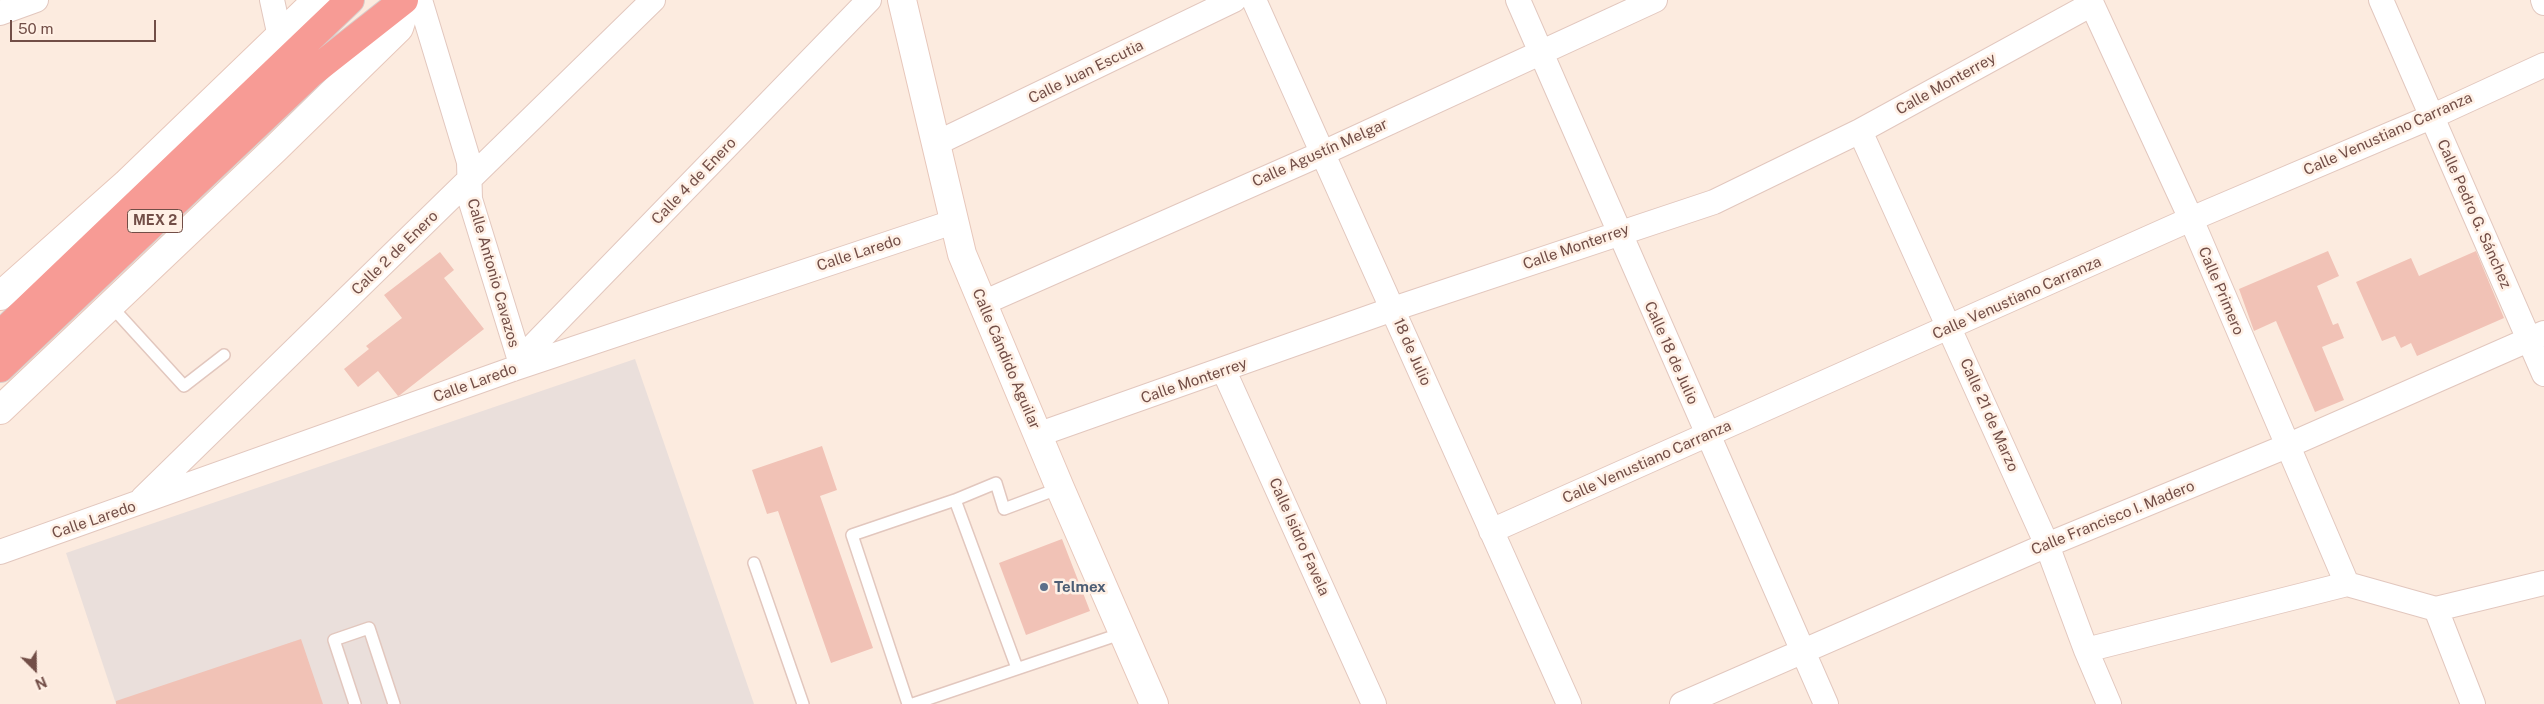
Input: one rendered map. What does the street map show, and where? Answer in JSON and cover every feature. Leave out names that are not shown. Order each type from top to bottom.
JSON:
[{"type":"highway","name":"MEX 2","points":[[0,335],[350,0]]},
{"type":"highway","name":"MEX 2","points":[[0,368],[310,74],[406,0]]},
{"type":"street","points":[[0,13],[36,0]]},
{"type":"street","points":[[272,0],[280,37]]},
{"type":"street","points":[[0,296],[126,184],[317,0]]},
{"type":"street","points":[[0,410],[111,306],[399,28],[406,0]]},
{"type":"street","name":"Calle Antonio Cavazos","points":[[420,0],[469,162],[470,199],[517,366]]},
{"type":"street","name":"Calle 2 de Enero","points":[[137,505],[653,0]]},
{"type":"street","name":"Calle 4 de Enero","points":[[517,366],[534,345],[869,0]]},
{"type":"street","name":"Calle Cándido Aguilar","points":[[902,0],[962,254],[1060,488],[1154,704]]},
{"type":"street","name":"Calle Juan Escutia","points":[[937,143],[1234,0]]},
{"type":"street","name":"18 de Julio","points":[[1254,0],[1570,704]]},
{"type":"street","name":"Calle 18 de Julio","points":[[1518,0],[1707,436],[1826,704]]},
{"type":"street","name":"Calle Agustín Melgar","points":[[983,303],[1323,153],[1655,0]]},
{"type":"street","name":"Calle Pedro G. Sánchez","points":[[2381,0],[2432,117],[2537,336],[2544,374]]},
{"type":"street","name":"Calle Monterrey","points":[[1038,435],[1393,309],[1618,232],[1714,202],[1860,131],[2091,2]]},
{"type":"street","name":"Calle Primero","points":[[2091,2],[2191,219],[2287,446],[2348,584]]},
{"type":"street","name":"Calle Venustiano Carranza","points":[[1491,530],[1951,328],[2191,219],[2432,117],[2544,65]]},
{"type":"street","name":"Calle 21 de Marzo","points":[[1860,131],[1951,328],[2047,545],[2086,650],[2109,704]]},
{"type":"street","name":"Calle Laredo","points":[[0,552],[137,505],[517,366],[953,222]]},
{"type":"street","name":"Calle Francisco I. Madero","points":[[1682,704],[2047,545],[2287,446],[2537,336]]},
{"type":"street","name":"Calle Isidro Favela","points":[[1224,370],[1374,704]]},
{"type":"street","points":[[2086,650],[2348,584],[2436,609],[2544,583]]},
{"type":"street","points":[[2436,609],[2473,704]]},
{"type":"lane","points":[[111,306],[184,386],[224,355]]},
{"type":"lane","points":[[908,704],[852,535],[955,500],[996,483],[1004,509],[1060,488]]},
{"type":"lane","points":[[955,500],[1017,668]]},
{"type":"lane","points":[[754,563],[803,704]]},
{"type":"lane","points":[[355,704],[334,640],[368,628],[394,704]]},
{"type":"lane","points":[[912,704],[1123,633]]},
{"type":"shaded area","points":[[635,359],[754,704],[116,704],[66,553]]},
{"type":"building","points":[[2328,251],[2339,276],[2317,286],[2333,325],[2338,323],[2344,338],[2322,347],[2344,400],[2315,412],[2276,321],[2254,331],[2239,289]]},
{"type":"building","points":[[2476,251],[2504,318],[2417,356],[2411,343],[2401,348],[2395,336],[2382,341],[2356,282],[2411,258],[2419,276]]},
{"type":"building","points":[[440,252],[454,270],[444,278],[484,329],[398,396],[378,371],[358,387],[344,369],[369,349],[366,346],[402,318],[384,295]]},
{"type":"building","points":[[822,446],[837,490],[820,496],[873,648],[831,663],[778,511],[767,514],[752,470]]},
{"type":"building","name":"Telmex","points":[[1062,539],[1090,611],[1026,635],[999,563]]},
{"type":"building","points":[[301,639],[323,704],[116,704],[116,701]]},
{"type":"place","name":"Telmex","points":[[1044,587]]}]
